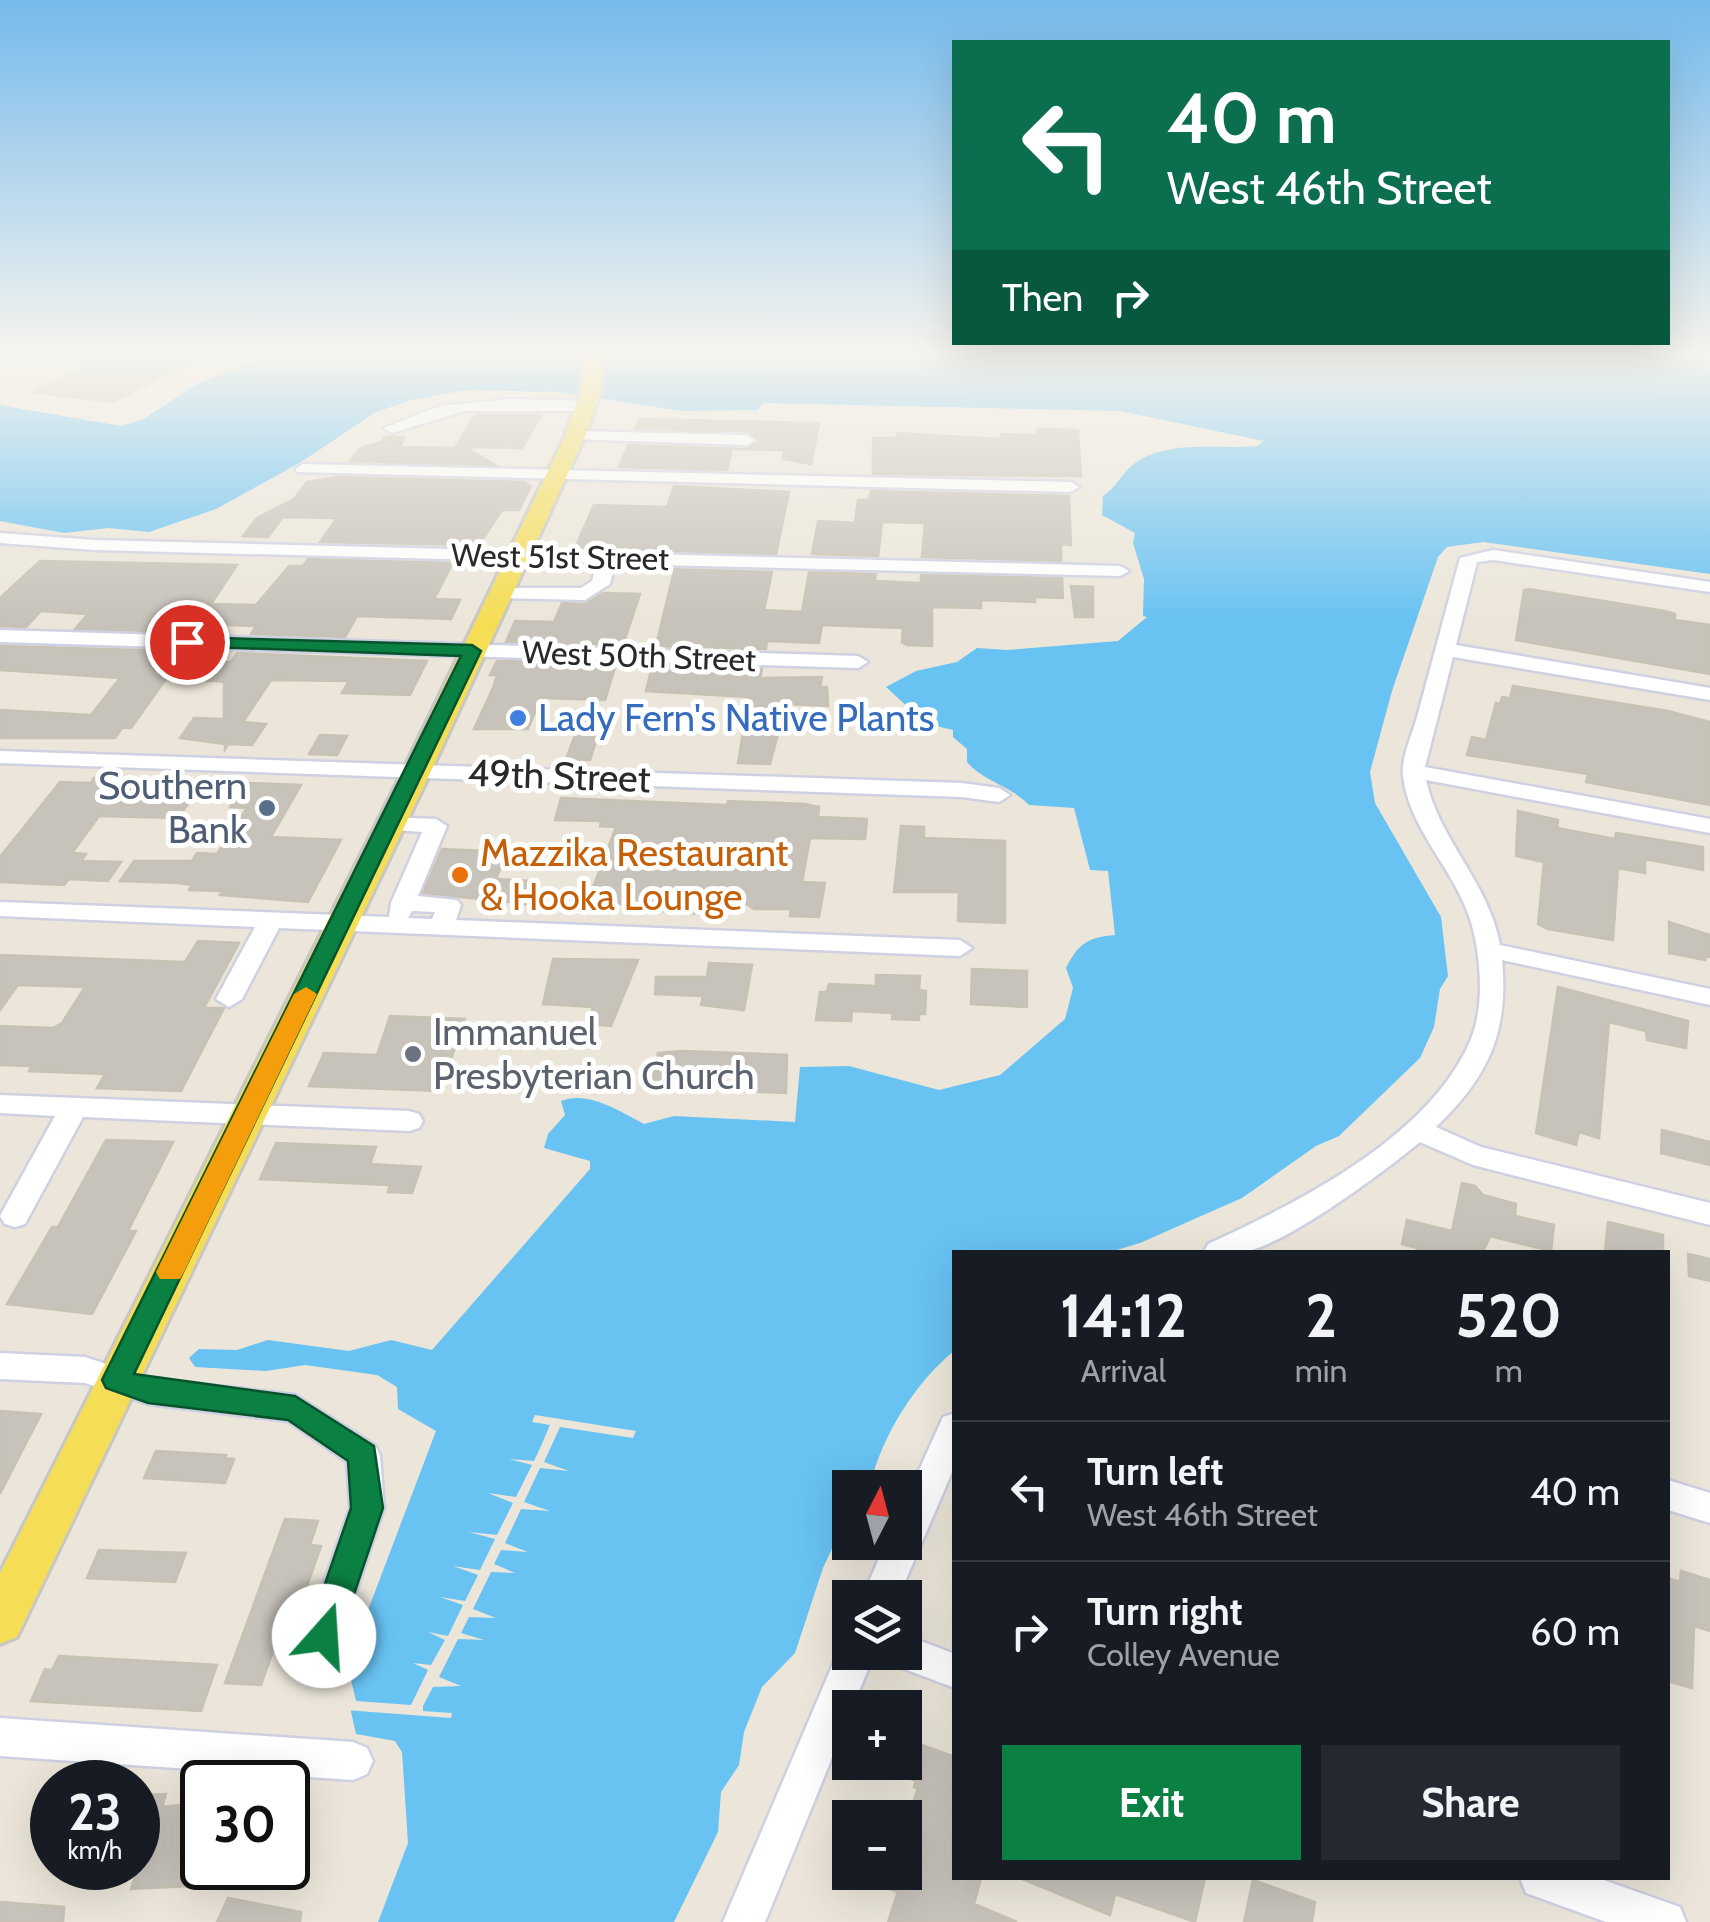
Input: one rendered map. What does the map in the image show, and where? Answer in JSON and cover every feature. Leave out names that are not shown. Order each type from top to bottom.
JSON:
[{"type":"main road","points":[[0,1622],[417,771],[572,442]]},
{"type":"street","points":[[303,470],[1072,487]]},
{"type":"street","name":"West 51st Street","points":[[0,538],[114,545],[1120,572]]},
{"type":"street","points":[[1223,1250],[1322,1201],[1416,1129],[1449,1093],[1487,1034],[1489,950],[1482,919],[1422,804],[1413,771],[1456,594],[1469,558],[1474,555],[1710,587]]},
{"type":"street","points":[[495,601],[585,594],[601,584],[607,558]]},
{"type":"street","points":[[495,601],[549,610]]},
{"type":"street","name":"West 50th Street","points":[[0,636],[858,662]]},
{"type":"street","points":[[1443,649],[1710,694]]},
{"type":"street","name":"49th Street","points":[[0,757],[962,790],[998,795]]},
{"type":"street","points":[[1413,771],[1710,826]]},
{"type":"street","points":[[390,824],[436,826],[398,914]]},
{"type":"street","points":[[0,909],[340,922],[398,914],[442,927],[960,948]]},
{"type":"street","points":[[229,999],[270,920]]},
{"type":"street","points":[[1489,950],[1710,997]]},
{"type":"street","points":[[0,1104],[410,1122]]},
{"type":"street","points":[[14,1216],[74,1107]]},
{"type":"street","points":[[1416,1129],[1473,1155],[1710,1214]]},
{"type":"street","points":[[0,1366],[85,1370],[148,1391],[295,1408],[363,1455],[367,1508],[313,1668]]},
{"type":"street","points":[[922,1501],[952,1434]]},
{"type":"street","points":[[1670,1496],[1710,1508]]},
{"type":"street","points":[[922,1659],[952,1670]]},
{"type":"street","points":[[744,1922],[849,1670]]},
{"type":"street","points":[[0,1738],[352,1761]]},
{"type":"street","points":[[1547,1880],[1665,1922]]},
{"type":"water","points":[[0,442],[331,442],[216,509],[149,532],[108,528],[64,533],[0,521]]},
{"type":"water","points":[[1263,442],[1710,442],[1710,574],[1483,542],[1447,547],[1438,557],[1392,691],[1370,772],[1375,803],[1441,917],[1448,976],[1440,989],[1434,1027],[1420,1058],[1339,1136],[1316,1146],[1242,1198],[1140,1243],[1117,1250],[952,1250],[952,1353],[926,1378],[902,1411],[875,1470],[832,1470],[832,1549],[795,1653],[762,1687],[744,1732],[739,1765],[721,1792],[718,1832],[674,1922],[378,1922],[408,1843],[402,1752],[395,1741],[356,1734],[343,1676],[436,1431],[398,1409],[397,1387],[377,1375],[305,1365],[266,1371],[195,1367],[189,1358],[199,1349],[237,1350],[268,1340],[349,1351],[391,1340],[432,1350],[590,1169],[590,1161],[544,1148],[548,1134],[565,1115],[561,1101],[593,1100],[644,1124],[674,1116],[795,1122],[800,1067],[849,1066],[939,1090],[1000,1075],[1065,1019],[1073,988],[1066,968],[1085,943],[1115,935],[1108,871],[1090,870],[1074,808],[1029,805],[967,762],[967,749],[953,737],[953,730],[915,721],[911,710],[886,687],[916,671],[957,662],[977,648],[1008,650],[1118,641],[1147,617],[1143,616],[1144,579],[1133,543],[1135,533],[1102,515],[1103,496],[1135,463],[1178,448],[1257,446]]},
{"type":"pier","points":[[535,1415],[636,1431],[633,1438],[560,1427],[544,1462],[569,1471],[540,1468],[524,1502],[550,1511],[521,1509],[505,1543],[528,1552],[501,1550],[494,1564],[515,1573],[491,1572],[473,1609],[496,1618],[469,1617],[461,1633],[484,1640],[458,1639],[439,1677],[461,1686],[433,1687],[423,1706],[423,1711],[452,1713],[451,1718],[345,1710],[340,1686],[348,1667],[356,1701],[411,1705],[428,1670],[413,1663],[431,1665],[445,1640],[428,1632],[448,1636],[463,1605],[440,1597],[465,1601],[478,1575],[453,1566],[480,1570],[495,1539],[469,1532],[497,1535],[513,1503],[488,1493],[516,1497],[532,1465],[509,1459],[534,1461],[550,1425],[532,1422]]},
{"type":"building","points":[[381,442],[402,442],[400,447],[455,448],[459,442],[526,442],[522,448],[465,447],[495,465],[350,461],[360,448]]},
{"type":"building","points":[[758,442],[816,442],[811,464],[783,459],[784,450],[732,449],[727,470],[619,467],[628,445],[747,449]]},
{"type":"building","points":[[873,442],[1079,442],[1081,476],[873,474]]},
{"type":"building","points":[[338,477],[524,482],[531,486],[519,510],[502,510],[479,545],[320,542],[337,518],[283,517],[268,537],[243,536],[257,518],[294,499],[307,482]]},
{"type":"building","points":[[674,486],[789,492],[776,554],[575,548],[594,505],[667,507]]},
{"type":"building","points":[[871,491],[1069,496],[1071,545],[1061,544],[1061,561],[922,557],[925,523],[882,522],[878,556],[812,554],[818,521],[855,523],[858,500],[869,500]]},
{"type":"building","points":[[308,559],[453,563],[434,599],[460,600],[451,619],[357,616],[345,637],[251,634],[256,626],[200,624],[193,632],[75,629],[88,614],[41,611],[26,627],[0,626],[0,598],[40,561],[237,565],[211,604],[256,605],[289,566],[303,566]]},
{"type":"building","points":[[667,569],[772,572],[764,610],[802,612],[809,572],[876,574],[875,581],[921,583],[921,575],[1062,578],[1063,598],[1035,597],[1035,602],[981,600],[981,608],[932,607],[932,646],[902,642],[903,628],[822,625],[819,643],[767,641],[766,649],[656,646],[674,571]]},
{"type":"building","points":[[1071,586],[1093,587],[1093,617],[1075,617]]},
{"type":"building","points":[[1524,590],[1665,611],[1675,614],[1675,620],[1710,625],[1710,674],[1516,640]]},
{"type":"building","points":[[603,593],[640,594],[623,645],[506,642],[515,621],[554,622],[562,603],[585,604]]},
{"type":"building","points":[[0,646],[179,651],[173,660],[231,662],[237,653],[427,661],[410,695],[342,693],[349,681],[271,680],[243,722],[266,724],[252,745],[228,744],[225,749],[225,744],[180,738],[194,718],[224,719],[224,682],[216,681],[166,679],[131,728],[122,728],[115,738],[0,738],[0,710],[91,715],[120,678],[0,670]]},
{"type":"building","points":[[497,661],[616,664],[605,700],[541,698],[528,729],[474,729],[493,688],[497,675],[490,675]]},
{"type":"building","points":[[652,666],[762,669],[760,678],[822,677],[820,687],[827,687],[828,706],[786,704],[770,764],[738,763],[749,697],[646,691]]},
{"type":"building","points":[[1513,686],[1668,711],[1710,722],[1710,805],[1586,782],[1588,774],[1467,755],[1472,737],[1486,740],[1496,703],[1500,704],[1502,697],[1510,698]]},
{"type":"building","points":[[583,714],[605,714],[590,760],[566,759]]},
{"type":"building","points":[[320,735],[347,736],[337,755],[309,754]]},
{"type":"building","points":[[94,778],[150,780],[144,789],[185,790],[180,797],[192,798],[178,818],[99,816],[72,853],[86,854],[81,861],[121,862],[108,881],[69,879],[64,885],[0,882],[0,857],[60,782],[91,783]]},
{"type":"building","points":[[244,783],[301,785],[271,837],[341,840],[308,902],[220,895],[222,891],[189,890],[192,885],[178,883],[120,881],[134,861],[192,861],[197,853],[217,854],[247,808],[230,807]]},
{"type":"building","points":[[561,798],[805,804],[819,807],[818,817],[867,819],[865,839],[810,838],[802,882],[825,883],[819,917],[790,916],[791,909],[754,909],[745,903],[704,901],[699,914],[649,910],[650,905],[587,903],[616,827],[600,826],[601,821],[555,820]]},
{"type":"building","points":[[1518,811],[1558,820],[1557,828],[1615,839],[1616,833],[1703,847],[1703,870],[1645,859],[1645,873],[1618,868],[1613,940],[1548,929],[1538,924],[1544,862],[1516,856]]},
{"type":"building","points":[[901,826],[924,827],[924,838],[1005,841],[1005,923],[958,921],[959,892],[894,892]]},
{"type":"building","name":"Mazzika Restaurant & Hooka Lounge","points":[[442,849],[507,852],[496,879],[530,881],[528,885],[534,885],[526,904],[423,893]]},
{"type":"building","points":[[1669,922],[1710,935],[1710,957],[1705,956],[1705,960],[1669,953]]},
{"type":"building","points":[[198,941],[239,943],[204,1008],[224,1008],[181,1091],[97,1088],[105,1074],[29,1071],[32,1066],[0,1065],[0,1026],[53,1028],[62,1023],[85,987],[18,985],[0,1010],[0,955],[185,962]]},
{"type":"building","points":[[553,959],[638,960],[611,1026],[588,1024],[593,1007],[543,1004]]},
{"type":"building","points":[[709,963],[752,965],[744,1010],[701,1005],[703,996],[655,994],[656,977],[707,977]]},
{"type":"building","points":[[972,969],[1027,971],[1027,1007],[971,1004]]},
{"type":"building","points":[[876,975],[920,976],[919,990],[926,991],[925,1014],[919,1014],[919,1020],[892,1019],[893,1013],[852,1011],[851,1021],[816,1020],[820,992],[827,992],[829,984],[876,986]]},
{"type":"building","points":[[1558,987],[1688,1021],[1686,1048],[1647,1040],[1646,1031],[1609,1022],[1599,1138],[1579,1132],[1576,1145],[1536,1133]]},
{"type":"building","name":"Immanuel Presbyterian Church","points":[[390,1016],[465,1019],[440,1091],[309,1086],[324,1053],[377,1055]]},
{"type":"building","points":[[658,1053],[787,1055],[786,1093],[741,1091],[746,1064],[704,1090],[651,1088]]},
{"type":"building","points":[[1662,1130],[1710,1142],[1710,1165],[1661,1153]]},
{"type":"building","points":[[106,1140],[173,1142],[128,1231],[136,1231],[92,1314],[7,1304],[52,1227],[58,1227]]},
{"type":"building","points":[[276,1143],[376,1147],[370,1164],[421,1167],[412,1193],[388,1192],[390,1185],[260,1179]]},
{"type":"building","points":[[1462,1183],[1475,1186],[1483,1195],[1516,1204],[1515,1216],[1554,1225],[1551,1250],[1490,1236],[1484,1250],[1417,1250],[1402,1244],[1407,1220],[1452,1231]]},
{"type":"building","points":[[1608,1222],[1663,1235],[1663,1250],[1605,1250]]},
{"type":"building","points":[[1688,1254],[1710,1259],[1710,1281],[1689,1276]]},
{"type":"building","points":[[0,1411],[41,1414],[0,1494]]},
{"type":"building","points":[[156,1451],[226,1455],[224,1458],[234,1459],[225,1483],[144,1478]]},
{"type":"building","points":[[285,1519],[318,1521],[310,1545],[321,1546],[295,1620],[284,1620],[261,1685],[225,1683]]},
{"type":"building","points":[[99,1550],[186,1553],[175,1582],[87,1578]]},
{"type":"building","points":[[1681,1571],[1710,1580],[1710,1631],[1694,1626],[1692,1688],[1670,1682],[1670,1579],[1680,1582]]},
{"type":"building","points":[[59,1656],[217,1665],[201,1711],[31,1701],[45,1669],[52,1670]]},
{"type":"building","points":[[922,1745],[952,1756],[952,1880],[980,1880],[974,1904],[1017,1922],[888,1922],[898,1892],[893,1890],[922,1890],[922,1800],[914,1800],[916,1781],[922,1780]]},
{"type":"building","points":[[160,1794],[166,1794],[162,1807],[180,1805],[180,1887],[160,1888]]},
{"type":"building","points":[[1025,1880],[1205,1880],[1195,1922],[1115,1894],[1110,1915]]},
{"type":"building","points":[[1253,1880],[1315,1902],[1312,1922],[1244,1922]]},
{"type":"building","points":[[228,1898],[301,1912],[300,1922],[217,1922]]},
{"type":"building","points":[[0,1902],[64,1907],[63,1922],[0,1922]]},
{"type":"slow traffic","points":[[170,1272],[306,994]]},
{"type":"place","name":"Lady Fern's Native Plants","points":[[518,718]]},
{"type":"place","name":"Southern Bank","points":[[267,808]]},
{"type":"place","name":"Mazzika Restaurant & Hooka Lounge","points":[[460,875]]},
{"type":"place","name":"Immanuel Presbyterian Church","points":[[413,1054]]},
{"type":"route","points":[[187,642],[472,651],[417,771],[117,1380],[148,1391],[295,1408],[363,1455],[367,1508],[324,1636]]}]
